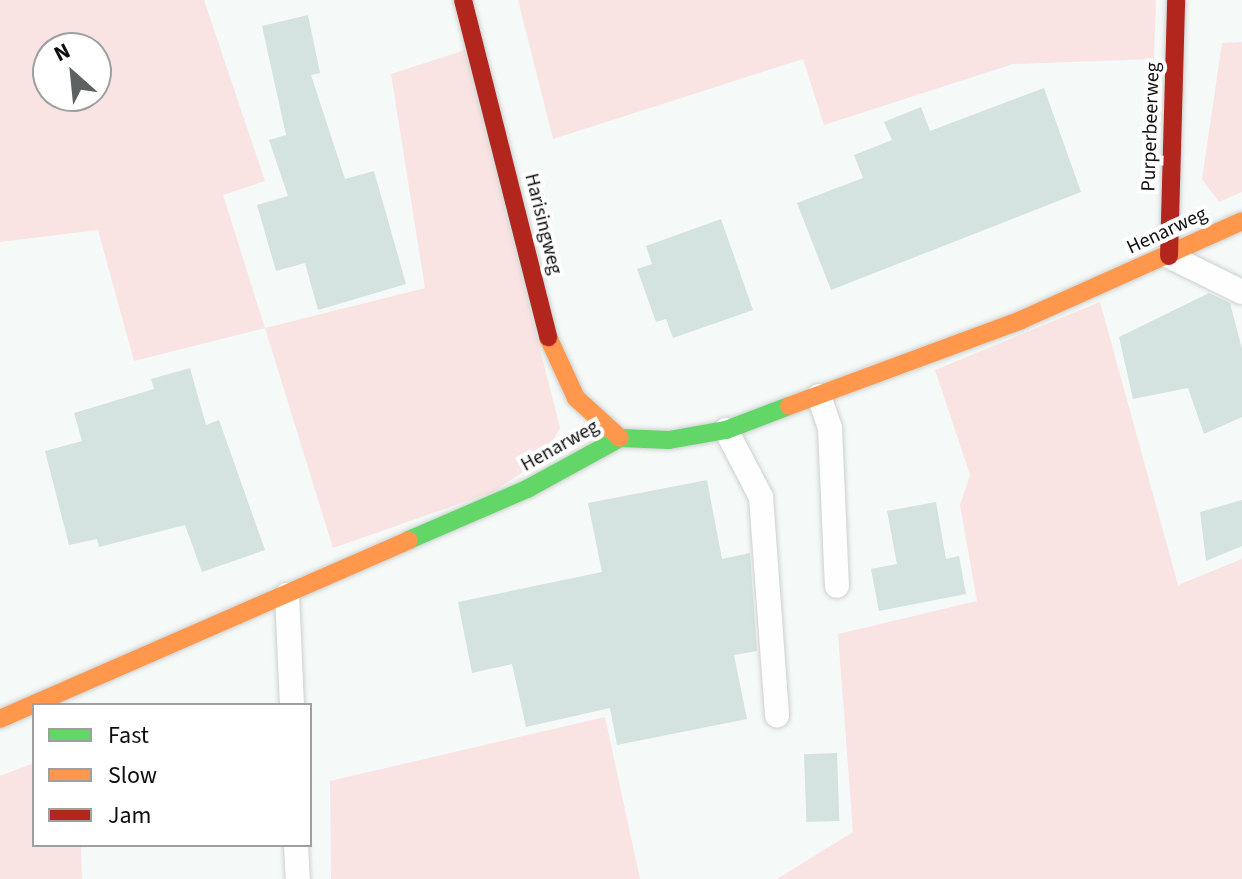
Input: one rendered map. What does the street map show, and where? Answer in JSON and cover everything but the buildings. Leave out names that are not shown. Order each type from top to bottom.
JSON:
[{"type":"street","name":"Harisingweg","points":[[463,0],[554,359],[576,398],[620,438]]},
{"type":"street","name":"Purperbeerweg","points":[[1169,256],[1176,0]]},
{"type":"street","name":"Henarweg","points":[[37,703],[527,489],[620,438],[669,440],[726,430],[1021,320],[1242,221]]},
{"type":"street","name":"Henarweg","points":[[0,719],[32,705]]},
{"type":"lane","points":[[1169,256],[1242,292]]},
{"type":"lane","points":[[819,396],[830,428],[837,586]]},
{"type":"lane","points":[[726,430],[761,497],[777,715]]},
{"type":"lane","points":[[287,595],[292,703]]},
{"type":"lane","points":[[296,847],[298,879]]},
{"type":"shaded area","points":[[0,0],[204,0],[265,181],[223,195],[265,328],[134,361],[98,230],[0,242]]},
{"type":"shaded area","points":[[518,0],[1156,0],[1154,59],[1013,64],[824,125],[803,59],[553,139]]},
{"type":"shaded area","points":[[1242,42],[1242,192],[1219,202],[1202,179],[1222,43]]},
{"type":"shaded area","points":[[465,50],[560,428],[541,460],[493,492],[333,548],[265,328],[425,288],[391,74]]},
{"type":"shaded area","points":[[1100,302],[1178,585],[1242,559],[1242,879],[777,879],[853,832],[838,634],[977,601],[960,505],[970,475],[935,370]]},
{"type":"shaded area","points":[[605,717],[640,879],[331,879],[330,781]]},
{"type":"shaded area","points":[[32,764],[32,847],[81,847],[82,879],[0,879],[0,776]]},
{"type":"traffic: fast","points":[[409,540],[527,489],[620,438],[669,440],[726,430],[789,406]]},
{"type":"traffic: slow","points":[[789,406],[1021,320],[1242,221]]},
{"type":"traffic: slow","points":[[548,337],[576,398],[620,438]]},
{"type":"traffic: slow","points":[[37,703],[409,540]]},
{"type":"traffic: slow","points":[[0,719],[32,705]]},
{"type":"traffic: jam","points":[[463,0],[548,337]]},
{"type":"traffic: jam","points":[[1169,256],[1176,0]]}]
